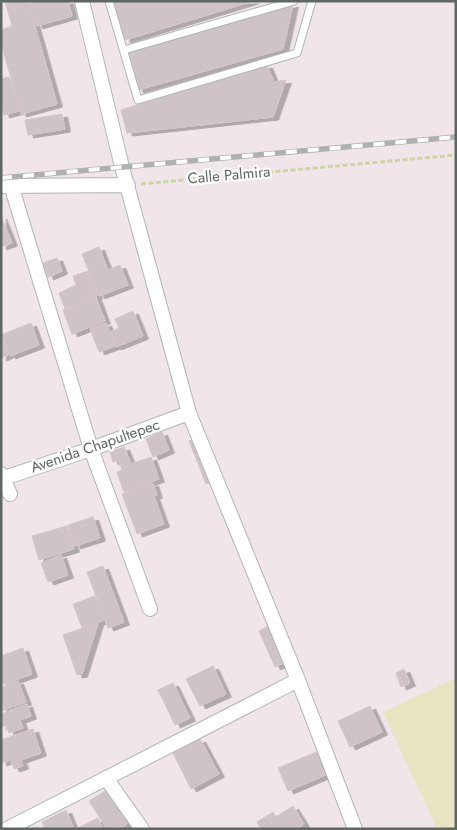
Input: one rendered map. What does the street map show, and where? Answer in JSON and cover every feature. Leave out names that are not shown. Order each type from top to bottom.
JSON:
[{"type":"street","points":[[82,1],[128,185],[189,413],[298,680],[355,829]]},
{"type":"street","points":[[128,185],[6,186],[91,449],[150,610]]},
{"type":"street","name":"Avenida Chapultepec","points":[[2,477],[91,449],[189,413]]},
{"type":"street","points":[[2,477],[10,494]]},
{"type":"street","points":[[7,829],[298,680]]},
{"type":"street","points":[[106,778],[142,829]]},
{"type":"lane","points":[[109,1],[138,100],[297,53],[312,1]]},
{"type":"lane","points":[[124,50],[294,1]]},
{"type":"path","name":"Calle Palmira","points":[[128,185],[456,155]]},
{"type":"shaded area","points":[[456,678],[456,829],[437,829],[383,712]]},
{"type":"building","points":[[5,1],[28,1],[57,104],[21,114],[1,43],[1,30],[12,26]]},
{"type":"building","points":[[30,1],[68,1],[72,16],[37,26]]},
{"type":"building","points":[[114,1],[253,1],[125,40]]},
{"type":"building","points":[[293,4],[283,49],[138,90],[128,53]]},
{"type":"building","points":[[267,65],[274,82],[286,80],[273,117],[127,133],[121,110]]},
{"type":"building","points":[[9,77],[19,111],[4,115],[1,104],[1,79]]},
{"type":"building","points":[[62,114],[65,129],[28,135],[25,120]]},
{"type":"building","points":[[1,216],[12,243],[1,247]]},
{"type":"building","points":[[99,247],[108,270],[120,265],[128,285],[99,296],[82,254]]},
{"type":"building","points":[[57,258],[62,271],[48,277],[43,263]]},
{"type":"building","points":[[88,271],[97,296],[65,309],[59,293],[76,285],[73,276]]},
{"type":"building","points":[[96,297],[105,321],[72,334],[63,310]]},
{"type":"building","points":[[133,311],[143,336],[116,347],[110,332],[119,328],[115,319]]},
{"type":"building","points":[[31,323],[39,345],[10,356],[1,335]]},
{"type":"building","points":[[106,323],[115,346],[99,352],[90,329]]},
{"type":"building","points":[[1,337],[8,355],[1,358]]},
{"type":"building","points":[[162,432],[169,450],[153,457],[146,439]]},
{"type":"building","points":[[198,438],[215,481],[206,484],[189,441]]},
{"type":"building","points":[[124,447],[131,464],[151,457],[159,479],[124,492],[117,472],[122,470],[119,460],[113,462],[110,452]]},
{"type":"building","points":[[153,483],[157,495],[154,496],[164,524],[137,534],[122,494]]},
{"type":"building","points":[[93,517],[100,538],[75,546],[68,525]]},
{"type":"building","points":[[67,526],[74,549],[39,560],[32,536]]},
{"type":"building","points":[[61,555],[68,575],[48,582],[41,563]]},
{"type":"building","points":[[103,566],[124,622],[108,628],[87,572]]},
{"type":"building","points":[[95,596],[104,620],[82,628],[73,604]]},
{"type":"building","points":[[98,623],[82,674],[77,675],[63,635]]},
{"type":"building","points":[[272,624],[288,661],[275,667],[259,631]]},
{"type":"building","points":[[23,648],[32,674],[1,685],[1,656]]},
{"type":"building","points":[[213,666],[226,694],[200,706],[186,679]]},
{"type":"building","points":[[404,669],[410,683],[401,687],[396,673]]},
{"type":"building","points":[[18,681],[26,702],[1,711],[1,687]]},
{"type":"building","points":[[173,683],[190,718],[175,725],[158,690]]},
{"type":"building","points":[[27,704],[31,716],[20,720],[23,728],[9,733],[6,725],[1,727],[1,714]]},
{"type":"building","points":[[370,706],[382,732],[350,747],[338,721]]},
{"type":"building","points":[[33,729],[41,753],[21,760],[23,766],[14,769],[10,760],[1,763],[1,740]]},
{"type":"building","points":[[200,739],[219,774],[191,789],[173,753]]},
{"type":"building","points":[[319,751],[328,774],[288,791],[278,768]]},
{"type":"building","points":[[107,790],[127,824],[119,829],[107,829],[89,801]]},
{"type":"building","points":[[293,806],[304,824],[296,829],[261,829],[257,822],[273,812],[276,817]]},
{"type":"building","points":[[66,810],[74,829],[45,829],[42,822]]},
{"type":"building","points":[[98,818],[103,829],[76,829]]},
{"type":"railway","points":[[1,178],[456,137]]}]
